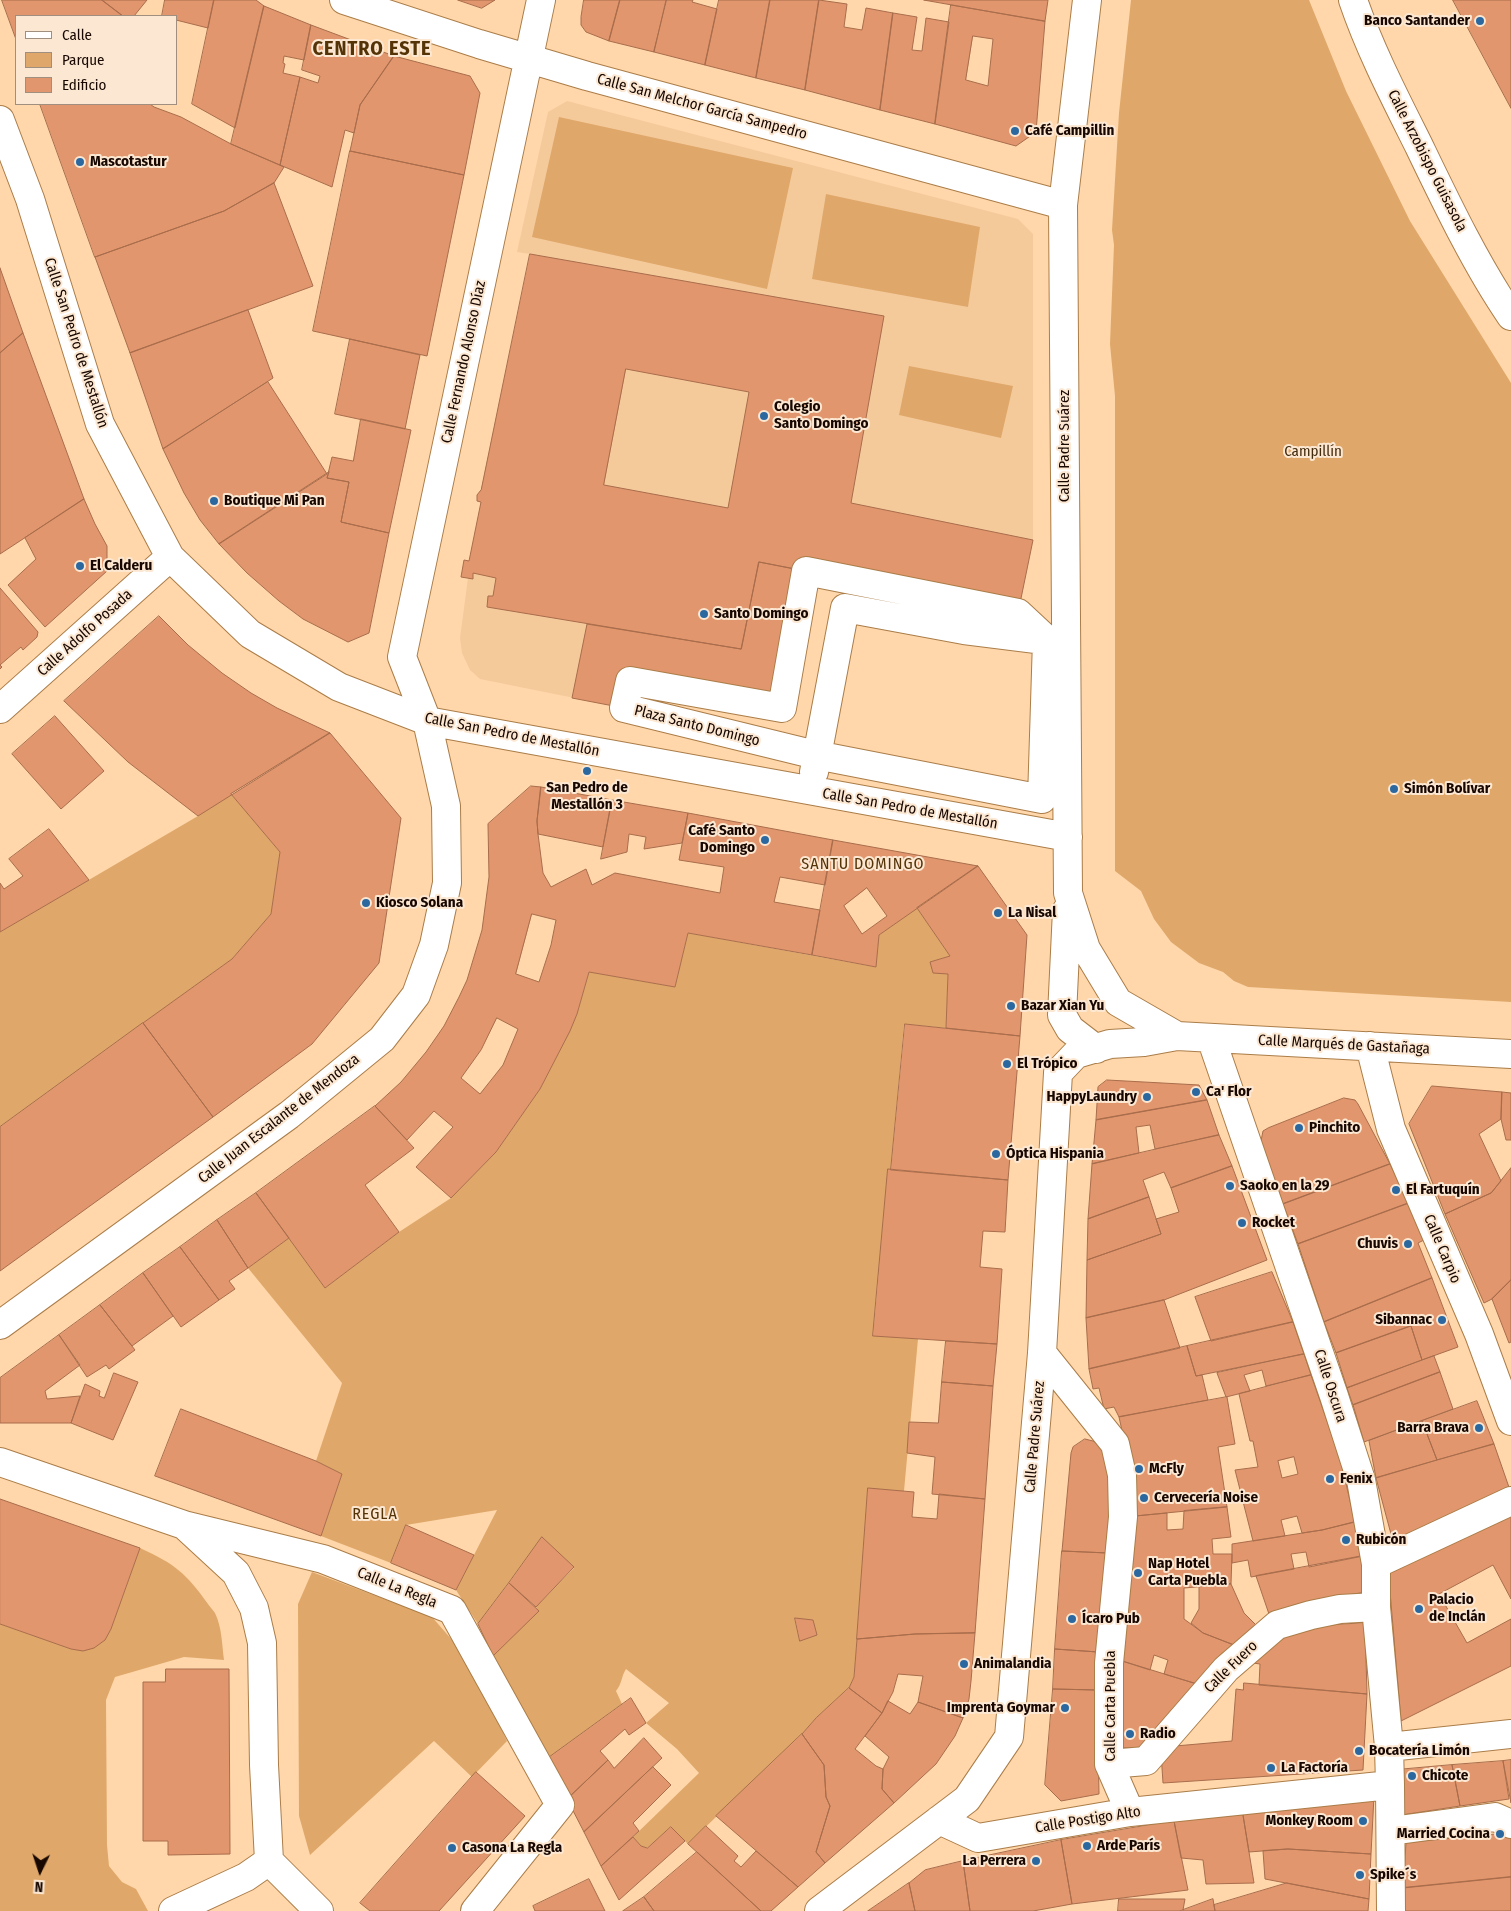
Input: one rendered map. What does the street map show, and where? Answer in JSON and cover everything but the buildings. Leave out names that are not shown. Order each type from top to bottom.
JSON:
[{"type":"street","name":"Calle San Melchor García Sampedro","points":[[344,0],[587,76],[1063,205]]},
{"type":"street","name":"Calle Fernando Alonso Díaz","points":[[427,721],[402,657],[541,0]]},
{"type":"street","name":"Calle Padre Suárez","points":[[1086,0],[1063,205],[1057,641],[1068,837],[1068,893],[1062,1015],[1070,1029],[1096,1049]]},
{"type":"street","name":"Calle Arzobispo Guisasola","points":[[1353,0],[1384,76],[1437,183],[1486,276],[1511,316]]},
{"type":"street","name":"Calle San Pedro de Mestallón","points":[[0,120],[30,199],[100,424],[170,557],[250,634],[339,687],[427,721],[1068,837]]},
{"type":"street","name":"Calle Adolfo Posada","points":[[0,709],[170,557]]},
{"type":"street","name":"Plaza Santo Domingo","points":[[806,571],[1018,613],[1057,641],[1042,799],[816,755],[624,708],[630,681],[782,708],[806,571]]},
{"type":"street","points":[[811,791],[816,755],[845,608],[964,630],[1057,641]]},
{"type":"street","name":"Calle Juan Escalante de Mendoza","points":[[0,1325],[289,1115],[382,1039],[416,995],[434,945],[447,883],[446,806],[427,721]]},
{"type":"street","name":"Calle Padre Suárez","points":[[1068,893],[1086,949],[1118,1002],[1177,1036]]},
{"type":"street","name":"Calle Padre Suárez","points":[[939,1820],[967,1799],[1009,1737],[1042,1353],[1058,1073],[1076,1054],[1110,1044],[1144,1042],[1177,1036]]},
{"type":"street","name":"Calle Marqués de Gastañaga","points":[[1177,1036],[1511,1054]]},
{"type":"street","name":"Calle Oscura","points":[[1211,1038],[1337,1406],[1360,1480],[1376,1564],[1376,1607],[1389,1747],[1391,1911]]},
{"type":"street","name":"Calle Carpio","points":[[1370,1046],[1391,1129],[1479,1334],[1511,1421]]},
{"type":"street","name":"Calle Carta Puebla","points":[[1042,1353],[1115,1444],[1122,1475],[1123,1517],[1109,1664],[1109,1764],[1130,1812]]},
{"type":"street","name":"Calle La Regla","points":[[0,1462],[184,1525],[323,1559],[452,1610],[560,1806],[476,1911]]},
{"type":"street","points":[[1376,1564],[1511,1501]]},
{"type":"street","name":"Calle La Regla","points":[[184,1525],[236,1573],[254,1608],[262,1643],[264,1765],[269,1861]]},
{"type":"street","name":"Calle Fuero","points":[[1109,1764],[1146,1761],[1226,1669],[1277,1625],[1340,1609],[1376,1607]]},
{"type":"street","points":[[1389,1747],[1511,1734]]},
{"type":"street","name":"Calle Postigo Alto","points":[[939,1820],[978,1838],[1130,1812],[1390,1785]]},
{"type":"street","points":[[1391,1831],[1495,1817],[1511,1824]]},
{"type":"street","points":[[819,1911],[939,1820]]},
{"type":"street","points":[[173,1911],[246,1877],[269,1861],[319,1911]]},
{"type":"shaded area","name":"Colegio Santo Domingo","points":[[567,101],[1018,219],[1033,234],[1033,540],[1018,613],[806,571],[782,708],[631,681],[624,708],[480,679],[470,670],[462,653],[460,638],[468,578],[461,577],[464,560],[469,561],[481,502],[477,501],[477,495],[481,489],[530,254],[517,252],[548,112]]},
{"type":"green space","name":"Campillín","points":[[1131,0],[1309,0],[1346,91],[1410,221],[1511,383],[1511,1002],[1248,987],[1234,981],[1223,972],[1199,963],[1171,942],[1154,919],[1141,891],[1115,871],[1115,396],[1110,344],[1114,245],[1112,230],[1119,113]]},
{"type":"green space","points":[[559,117],[793,168],[767,289],[532,237]]},
{"type":"green space","points":[[826,194],[980,227],[968,307],[812,279]]},
{"type":"green space","points":[[909,366],[1013,386],[1001,438],[899,415]]},
{"type":"green space","points":[[231,794],[280,852],[271,914],[232,959],[0,1127],[0,932],[198,816]]},
{"type":"green space","points":[[917,908],[950,956],[931,962],[948,974],[946,1028],[904,1024],[873,1335],[918,1339],[904,1491],[857,1639],[854,1677],[849,1688],[688,1844],[671,1827],[647,1848],[641,1846],[633,1837],[699,1773],[677,1749],[646,1723],[669,1703],[626,1669],[616,1691],[622,1704],[547,1759],[493,1656],[538,1611],[536,1607],[574,1568],[542,1538],[478,1624],[456,1590],[497,1510],[406,1525],[391,1563],[321,1536],[342,1474],[316,1461],[342,1383],[248,1268],[289,1238],[325,1288],[399,1232],[451,1198],[496,1152],[540,1089],[577,1014],[589,972],[675,987],[688,933],[875,967],[879,935]],"holes":[[[795,1619],[813,1620],[816,1635],[800,1640]]]},
{"type":"green space","points":[[140,1548],[179,1570],[193,1584],[214,1612],[220,1630],[224,1660],[184,1657],[115,1677],[106,1700],[107,1845],[109,1866],[122,1882],[136,1889],[148,1911],[0,1911],[0,1624],[71,1649],[84,1650],[95,1647],[111,1629]]},
{"type":"green space","points":[[312,1572],[432,1617],[466,1656],[507,1741],[472,1777],[434,1741],[310,1855],[299,1816],[298,1604]]},
{"type":"place","name":"Banco Santander","points":[[1480,21]]},
{"type":"place","name":"Café Campillin","points":[[1015,131]]},
{"type":"place","name":"Mascotastur","points":[[80,162]]},
{"type":"place","name":"Colegio Santo Domingo","points":[[764,416]]},
{"type":"place","name":"Boutique Mi Pan","points":[[214,501]]},
{"type":"place","name":"El Calderu","points":[[80,566]]},
{"type":"place","name":"Santo Domingo","points":[[704,614]]},
{"type":"place","name":"San Pedro de Mestallón 3","points":[[587,771]]},
{"type":"place","name":"Simón Bolívar","points":[[1394,789]]},
{"type":"place","name":"Café Santo Domingo","points":[[765,840]]},
{"type":"place","name":"Kiosco Solana","points":[[366,903]]},
{"type":"place","name":"La Nisal","points":[[998,913]]},
{"type":"place","name":"Bazar Xian Yu","points":[[1011,1006]]},
{"type":"place","name":"El Trópico","points":[[1007,1064]]},
{"type":"place","name":"Ca' Flor","points":[[1196,1092]]},
{"type":"place","name":"HappyLaundry","points":[[1147,1097]]},
{"type":"place","name":"Pinchito","points":[[1299,1128]]},
{"type":"place","name":"Óptica Hispania","points":[[996,1154]]},
{"type":"place","name":"Saoko en la 29","points":[[1230,1186]]},
{"type":"place","name":"El Fartuquín","points":[[1396,1190]]},
{"type":"place","name":"Rocket","points":[[1242,1223]]},
{"type":"place","name":"Chuvis","points":[[1408,1244]]},
{"type":"place","name":"Sibannac","points":[[1442,1320]]},
{"type":"place","name":"Barra Brava","points":[[1479,1428]]},
{"type":"place","name":"McFly","points":[[1139,1469]]},
{"type":"place","name":"Fenix","points":[[1330,1479]]},
{"type":"place","name":"Cervecería Noise","points":[[1144,1498]]},
{"type":"place","name":"Rubicón","points":[[1346,1540]]},
{"type":"place","name":"Nap Hotel Carta Puebla","points":[[1138,1573]]},
{"type":"place","name":"Palacio de Inclán","points":[[1419,1609]]},
{"type":"place","name":"Ícaro Pub","points":[[1072,1619]]},
{"type":"place","name":"Animalandia","points":[[964,1664]]},
{"type":"place","name":"Imprenta Goymar","points":[[1065,1708]]},
{"type":"place","name":"Radio","points":[[1130,1734]]},
{"type":"place","name":"Bocatería Limón","points":[[1359,1751]]},
{"type":"place","name":"La Factoría","points":[[1271,1768]]},
{"type":"place","name":"Chicote","points":[[1412,1776]]},
{"type":"place","name":"Monkey Room","points":[[1363,1821]]},
{"type":"place","name":"Married Cocina","points":[[1500,1834]]},
{"type":"place","name":"Arde París","points":[[1087,1846]]},
{"type":"place","name":"Casona La Regla","points":[[452,1848]]},
{"type":"place","name":"La Perrera","points":[[1036,1861]]},
{"type":"place","name":"Spike´s","points":[[1360,1875]]},
{"type":"district","name":"CENTRO ESTE","points":[[372,49]]},
{"type":"district","name":"SANTU DOMINGO","points":[[863,865]]},
{"type":"district","name":"REGLA","points":[[375,1515]]}]
